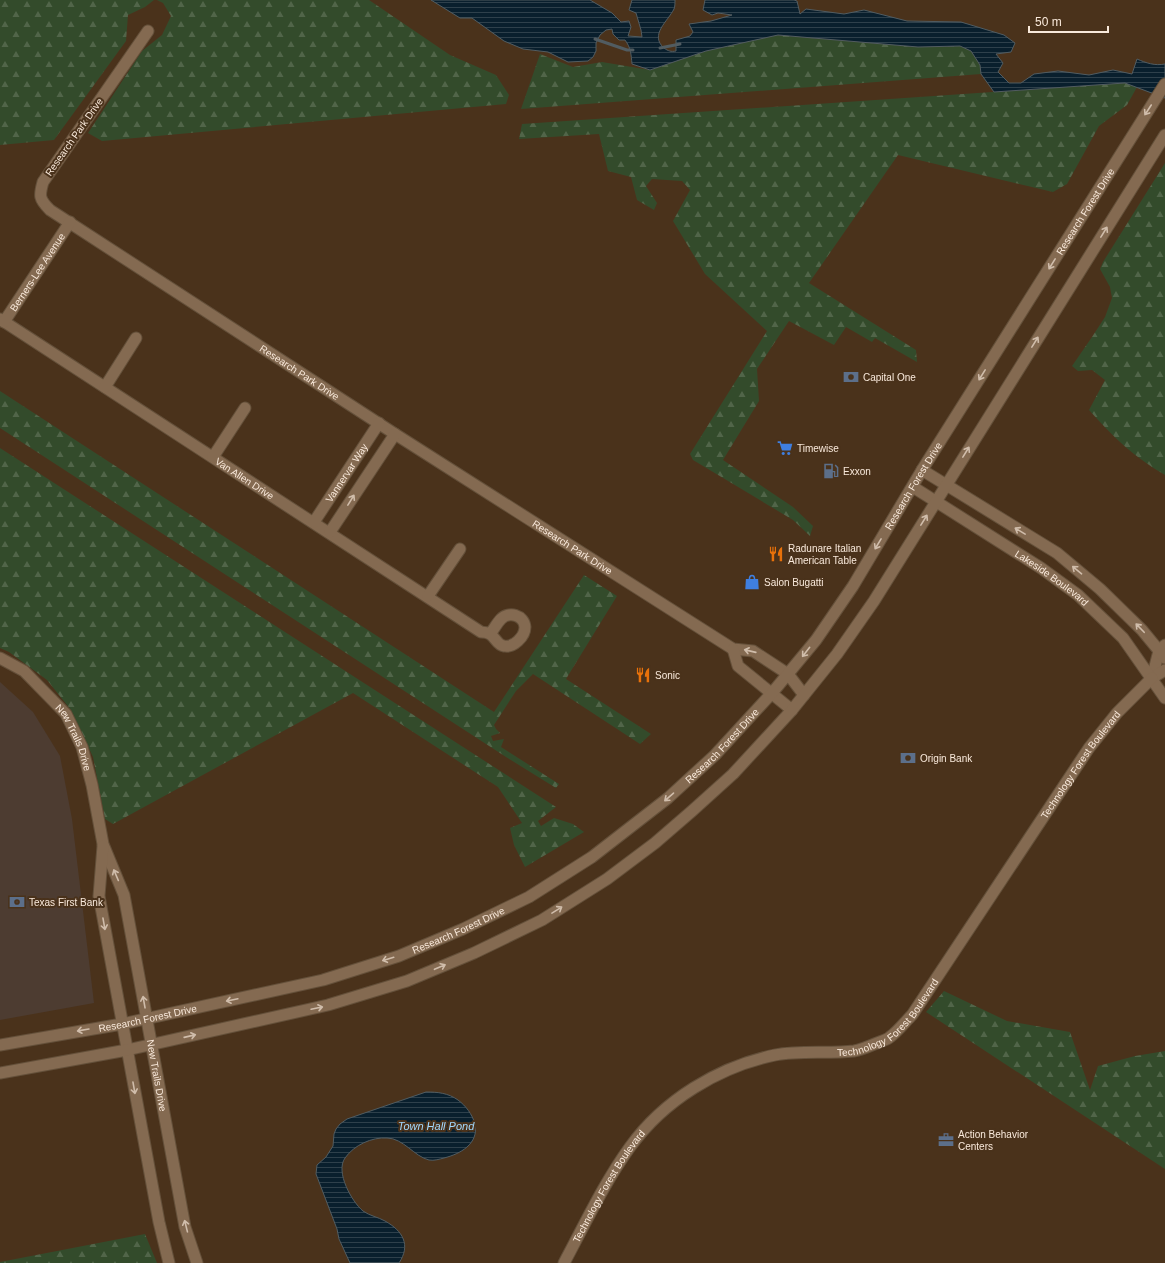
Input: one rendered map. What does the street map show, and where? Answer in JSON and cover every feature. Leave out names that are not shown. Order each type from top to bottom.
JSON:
[{"type":"street","name":"Research Park Drive","points":[[148,31],[43,182],[40,194],[42,202],[50,210],[395,434],[733,649],[752,650],[788,674],[804,695]]},
{"type":"street","name":"Research Forest Drive","points":[[0,1045],[122,1024],[323,980],[399,956],[463,929],[529,897],[592,857],[668,798],[715,755],[772,693],[816,640],[853,586],[922,470],[1165,84]]},
{"type":"street","points":[[0,1073],[127,1050],[328,1005],[407,981],[474,953],[542,920],[607,879],[661,838],[733,774],[792,710],[837,654],[874,601],[1165,135]]},
{"type":"street","name":"Berners-Lee Avenue","points":[[2,320],[70,222]]},
{"type":"street","name":"Van Allen Drive","points":[[2,320],[330,532],[481,632],[490,634]]},
{"type":"street","points":[[105,387],[136,338]]},
{"type":"street","points":[[213,457],[245,408]]},
{"type":"street","name":"Vannervar Way","points":[[314,522],[379,423]]},
{"type":"street","name":"Vannervar Way","points":[[330,532],[395,434]]},
{"type":"street","name":"Lakeside Boulevard","points":[[922,470],[1057,553],[1100,589],[1163,651]]},
{"type":"street","name":"Lakeside Boulevard","points":[[913,487],[1041,568],[1078,595],[1123,638],[1165,698]]},
{"type":"street","points":[[428,596],[460,549]]},
{"type":"street","points":[[733,649],[738,666],[792,710]]},
{"type":"street","name":"Technology Forest Boulevard","points":[[1152,678],[1163,651]]},
{"type":"street","name":"New Trails Drive","points":[[0,658],[24,671],[66,714],[82,747],[92,785],[103,844],[124,895],[194,1262]]},
{"type":"street","name":"Technology Forest Boulevard","points":[[564,1263],[610,1178],[630,1147],[670,1104],[693,1088],[717,1075],[775,1055],[803,1052],[855,1051],[890,1038],[912,1015],[1089,748],[1117,713],[1152,678],[1165,670]]},
{"type":"street","name":"New Trails Drive","points":[[103,844],[99,896],[157,1215],[169,1263]]},
{"type":"shaded area","points":[[0,682],[33,712],[60,756],[72,819],[94,1003],[0,1020]]},
{"type":"green space","points":[[0,0],[154,0],[145,7],[128,15],[126,41],[54,140],[0,145]]},
{"type":"green space","points":[[157,0],[369,0],[450,55],[496,75],[509,95],[506,104],[102,141],[88,133],[142,51],[162,35],[171,16],[163,3]]},
{"type":"green space","points":[[777,35],[918,47],[960,46],[971,51],[980,65],[981,74],[521,109],[540,54],[573,67],[602,62],[650,70],[706,51]]},
{"type":"green space","points":[[1125,83],[1137,87],[1127,105],[1099,126],[1067,184],[1053,192],[898,155],[809,283],[916,350],[917,362],[875,338],[872,342],[846,327],[834,345],[789,321],[757,369],[759,401],[723,460],[793,507],[813,526],[810,536],[793,520],[693,460],[690,454],[767,331],[705,274],[673,221],[690,190],[682,181],[652,179],[646,186],[657,203],[654,210],[637,200],[631,177],[608,171],[599,134],[519,139],[522,124]]},
{"type":"green space","points":[[1165,163],[1165,475],[1143,461],[1124,446],[1089,410],[1105,380],[1092,370],[1078,371],[1072,366],[1105,317],[1112,298],[1110,287],[1100,269],[1103,262]]},
{"type":"green space","points":[[0,391],[494,712],[584,575],[617,596],[566,679],[651,734],[640,744],[533,674],[516,691],[494,725],[500,733],[491,736],[493,741],[504,739],[501,747],[559,784],[556,788],[0,428]]},
{"type":"green space","points":[[0,448],[556,807],[538,821],[541,826],[554,818],[573,824],[584,832],[525,867],[514,845],[510,828],[522,823],[498,787],[353,693],[113,824],[105,819],[93,757],[71,710],[47,680],[9,652],[0,648]]},
{"type":"green space","points":[[944,991],[1007,1021],[1070,1032],[1090,1090],[1098,1066],[1135,1056],[1165,1051],[1165,1169],[926,1012]]},
{"type":"green space","points":[[145,1234],[157,1263],[0,1263],[0,1262]]},
{"type":"water","points":[[431,0],[590,0],[612,13],[621,22],[629,21],[631,27],[628,36],[642,37],[636,13],[629,10],[632,0],[675,0],[674,9],[661,28],[658,38],[660,43],[668,51],[676,51],[676,40],[690,36],[693,32],[689,24],[711,21],[732,15],[718,13],[712,15],[703,10],[705,0],[794,0],[797,1],[800,14],[806,9],[844,14],[864,10],[907,21],[961,22],[1004,35],[1015,43],[1011,52],[996,54],[1003,63],[998,72],[1009,83],[1021,83],[1034,74],[1058,71],[1089,75],[1113,70],[1132,74],[1137,59],[1151,64],[1165,64],[1165,98],[1125,83],[994,92],[981,74],[980,65],[971,51],[960,46],[918,47],[778,35],[706,51],[650,70],[632,64],[627,43],[625,40],[619,40],[613,34],[612,29],[606,30],[600,35],[596,43],[596,51],[593,57],[588,61],[568,62],[548,52],[523,49],[504,41],[472,18],[460,18]]},
{"type":"water","name":"Town Hall Pond","points":[[426,1092],[447,1094],[464,1105],[474,1120],[474,1137],[462,1151],[435,1160],[424,1158],[404,1144],[387,1138],[369,1140],[349,1153],[342,1164],[342,1171],[343,1179],[354,1201],[363,1211],[385,1221],[396,1229],[401,1234],[405,1244],[403,1256],[399,1263],[350,1263],[339,1239],[337,1229],[316,1174],[317,1165],[326,1157],[333,1146],[336,1129],[347,1119]]},
{"type":"waterway","points":[[595,39],[627,50],[633,50]]},
{"type":"waterway","points":[[660,48],[680,44]]},
{"type":"place","name":"Capital One","points":[[851,377]]},
{"type":"place","name":"Timewise","points":[[785,448]]},
{"type":"place","name":"Exxon","points":[[831,471]]},
{"type":"place","name":"Radunare Italian American Table","points":[[776,554]]},
{"type":"place","name":"Salon Bugatti","points":[[752,582]]},
{"type":"place","name":"Sonic","points":[[643,675]]},
{"type":"place","name":"Origin Bank","points":[[908,758]]},
{"type":"place","name":"Texas First Bank","points":[[17,902]]},
{"type":"place","name":"Action Behavior Centers","points":[[946,1140]]}]
